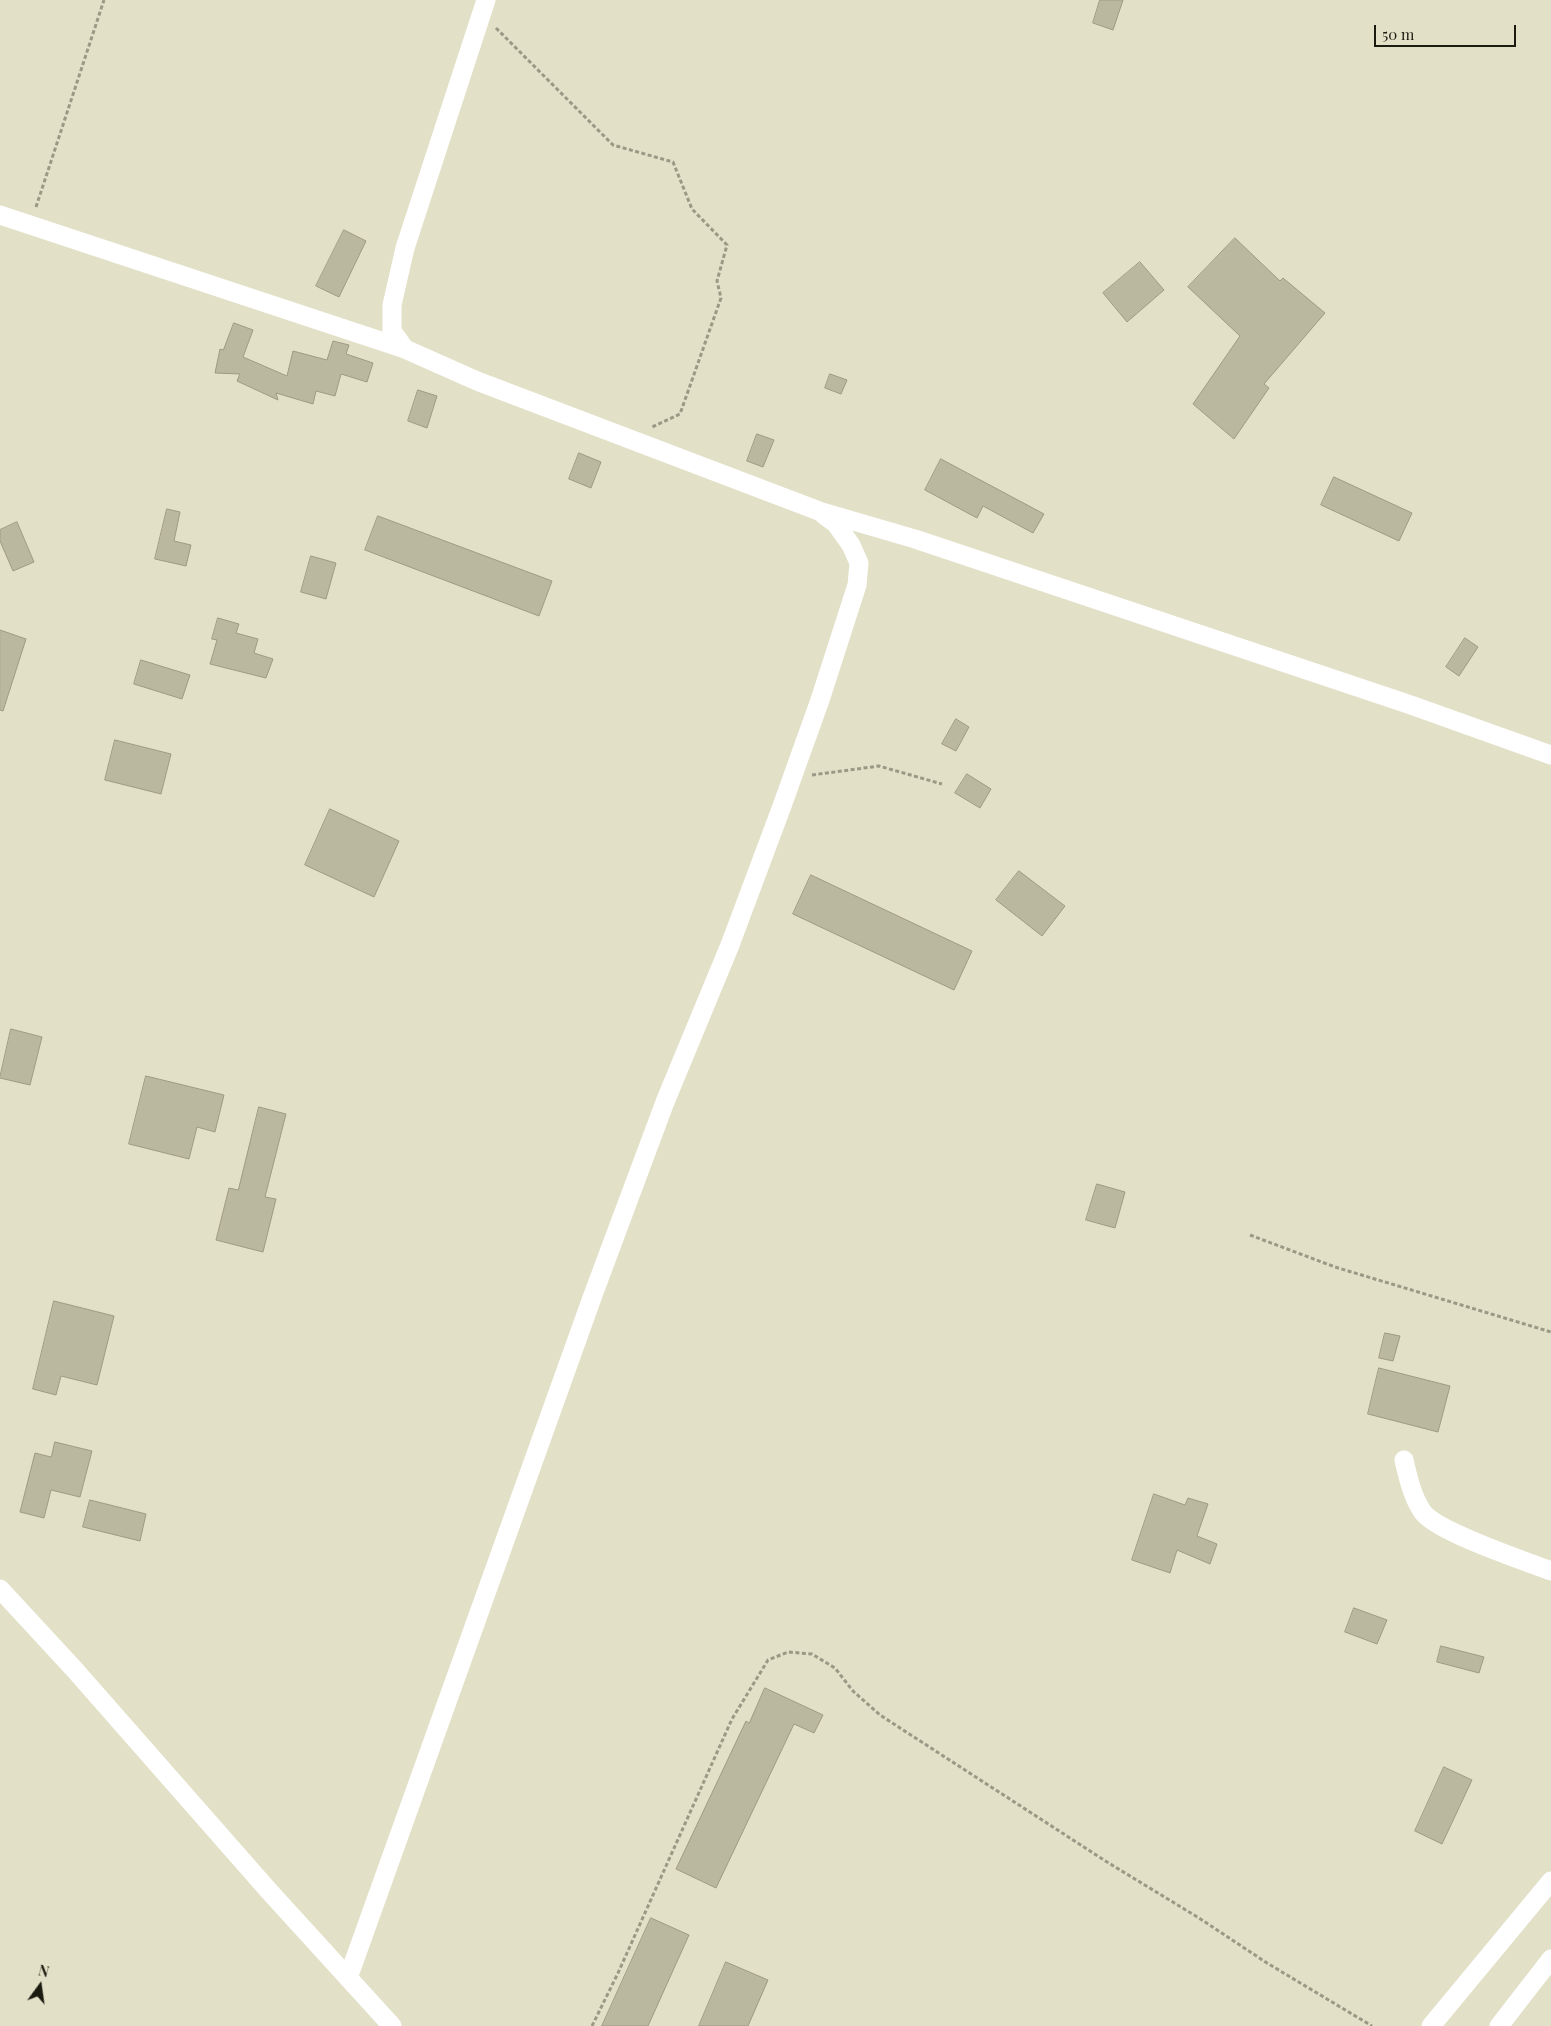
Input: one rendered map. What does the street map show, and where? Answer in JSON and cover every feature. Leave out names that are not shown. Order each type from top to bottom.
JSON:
[{"type":"street","points":[[405,350],[392,331],[392,304],[405,248],[484,7]]},
{"type":"street","points":[[0,215],[405,350],[477,381],[819,511],[924,542],[1399,701],[1551,755]]},
{"type":"street","points":[[348,1978],[419,1777],[665,1102],[730,945],[792,778],[820,700],[857,585],[858,563],[851,545],[836,524],[819,511]]},
{"type":"street","points":[[1404,1460],[1410,1487],[1422,1513],[1442,1528],[1551,1571]]},
{"type":"street","points":[[0,1589],[74,1669],[269,1891],[392,2026]]},
{"type":"street","points":[[1431,2026],[1551,1881]]},
{"type":"street","points":[[1499,2026],[1551,1959]]},
{"type":"path","points":[[31,225],[104,0]]},
{"type":"path","points":[[484,7],[613,145],[673,162],[692,209],[727,244],[717,282],[721,298],[680,414],[627,439]]},
{"type":"path","points":[[792,778],[879,766],[942,784]]},
{"type":"path","points":[[1250,1235],[1335,1267],[1551,1332]]},
{"type":"path","points":[[592,2026],[622,1964],[732,1719],[768,1660],[788,1652],[812,1654],[835,1668],[853,1691],[880,1714],[1107,1862],[1372,2026]]},
{"type":"building","points":[[1100,0],[1123,0],[1113,30],[1093,23]]},
{"type":"building","points":[[344,230],[366,241],[339,297],[316,286]]},
{"type":"building","points":[[1235,238],[1280,281],[1283,278],[1325,313],[1264,384],[1269,388],[1234,439],[1193,404],[1240,336],[1188,287]]},
{"type":"building","points":[[1140,262],[1164,290],[1127,322],[1103,293]]},
{"type":"building","points":[[234,323],[253,330],[243,357],[287,376],[293,351],[327,360],[333,341],[349,345],[346,354],[373,363],[367,382],[341,374],[335,396],[316,391],[313,404],[276,393],[278,400],[237,381],[240,374],[215,373],[220,349],[223,350]]},
{"type":"building","points":[[830,374],[847,380],[841,394],[825,388]]},
{"type":"building","points":[[418,390],[437,396],[427,428],[408,421]]},
{"type":"building","points":[[757,434],[774,440],[763,467],[747,461]]},
{"type":"building","points":[[579,453],[601,462],[591,488],[569,479]]},
{"type":"building","points":[[941,459],[1044,514],[1033,533],[983,506],[977,518],[925,490]]},
{"type":"building","points":[[1334,477],[1412,513],[1399,541],[1321,505]]},
{"type":"building","points":[[167,509],[180,512],[174,541],[191,545],[186,566],[155,559]]},
{"type":"building","points":[[378,516],[552,581],[539,616],[365,550]]},
{"type":"building","points":[[17,522],[34,562],[13,571],[0,541],[0,530]]},
{"type":"building","points":[[311,556],[336,563],[326,599],[301,592]]},
{"type":"building","points":[[218,618],[239,624],[236,633],[258,639],[254,653],[273,659],[266,678],[210,664],[217,640],[212,639]]},
{"type":"building","points":[[0,630],[26,639],[3,711],[0,710]]},
{"type":"building","points":[[1465,638],[1478,647],[1459,676],[1446,667]]},
{"type":"building","points":[[141,660],[190,675],[182,699],[134,684]]},
{"type":"building","points":[[956,719],[969,727],[956,751],[942,744]]},
{"type":"building","points":[[115,740],[171,754],[161,794],[105,780]]},
{"type":"building","points":[[967,774],[991,789],[980,808],[955,793]]},
{"type":"building","points":[[330,809],[399,841],[374,897],[305,865]]},
{"type":"building","points":[[1019,871],[1065,906],[1042,936],[996,900]]},
{"type":"building","points":[[811,875],[972,951],[954,990],[793,914]]},
{"type":"building","points":[[11,1029],[42,1037],[30,1085],[0,1078]]},
{"type":"building","points":[[146,1076],[224,1095],[215,1132],[197,1127],[189,1159],[129,1144]]},
{"type":"building","points":[[259,1107],[286,1114],[265,1197],[276,1199],[263,1252],[216,1240],[229,1188],[238,1190]]},
{"type":"building","points":[[1097,1184],[1125,1192],[1115,1228],[1086,1220]]},
{"type":"building","points":[[54,1301],[114,1316],[97,1385],[61,1376],[56,1395],[33,1389]]},
{"type":"building","points":[[1385,1333],[1400,1336],[1393,1361],[1379,1358]]},
{"type":"building","points":[[1379,1368],[1450,1386],[1438,1432],[1368,1414]]},
{"type":"building","points":[[55,1442],[92,1451],[80,1497],[51,1490],[44,1518],[20,1512],[35,1453],[51,1457]]},
{"type":"building","points":[[1154,1494],[1185,1505],[1188,1498],[1208,1504],[1197,1536],[1217,1544],[1210,1564],[1177,1550],[1170,1573],[1132,1560]]},
{"type":"building","points":[[90,1500],[146,1514],[140,1541],[83,1527]]},
{"type":"building","points":[[1354,1608],[1387,1620],[1377,1644],[1345,1632]]},
{"type":"building","points":[[1441,1646],[1484,1657],[1479,1673],[1437,1662]]},
{"type":"building","points":[[765,1688],[823,1715],[814,1733],[794,1724],[716,1888],[676,1869],[746,1721],[749,1723]]},
{"type":"building","points":[[1444,1767],[1472,1780],[1442,1844],[1415,1831]]},
{"type":"building","points":[[651,1918],[689,1935],[648,2026],[602,2026]]},
{"type":"building","points":[[726,1962],[768,1980],[748,2026],[699,2026]]}]
